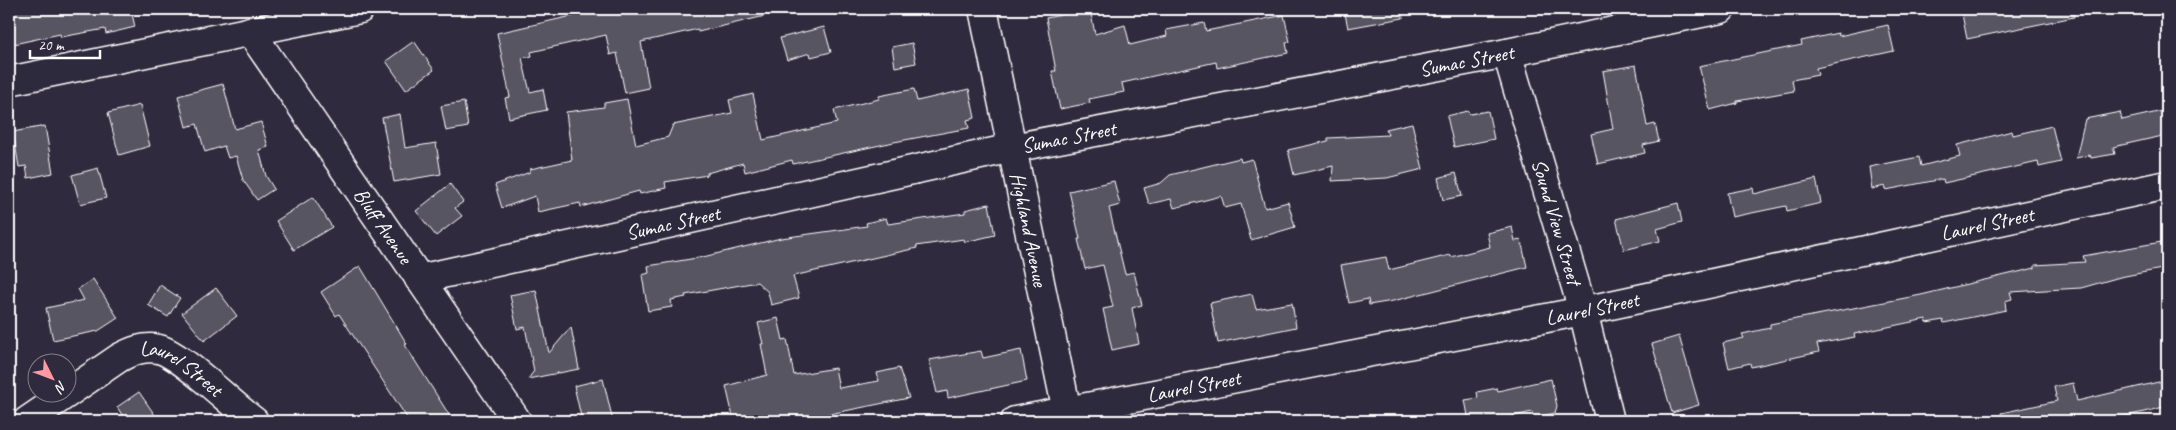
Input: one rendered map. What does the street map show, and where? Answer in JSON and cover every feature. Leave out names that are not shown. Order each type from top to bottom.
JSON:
[{"type":"street","points":[[9,81],[360,9]]},
{"type":"street","name":"Highland Avenue","points":[[983,9],[1068,416]]},
{"type":"street","name":"Sumac Street","points":[[419,279],[1012,148],[1507,53],[1721,9]]},
{"type":"street","name":"Bluff Avenue","points":[[250,31],[517,421]]},
{"type":"street","name":"Sound View Street","points":[[1507,53],[1583,311],[1610,421]]},
{"type":"street","name":"Laurel Street","points":[[1015,421],[1068,416],[1583,311],[2167,185]]},
{"type":"street","name":"Laurel Street","points":[[27,421],[119,358],[130,352],[151,348],[161,350],[175,358],[254,421]]},
{"type":"building","points":[[9,9],[131,9],[135,27],[106,34],[105,29],[61,37],[60,34],[9,45]]},
{"type":"building","points":[[603,9],[764,9],[765,16],[698,32],[698,29],[641,42],[649,88],[625,93],[617,53],[610,55],[606,35],[531,52],[532,56],[522,58],[530,92],[543,89],[547,110],[509,118],[505,98],[510,97],[497,33]]},
{"type":"building","points":[[1090,9],[1095,34],[1125,25],[1130,45],[1167,36],[1166,30],[1204,23],[1206,31],[1284,15],[1290,42],[1286,43],[1288,53],[1217,68],[1216,62],[1122,83],[1124,92],[1089,99],[1090,103],[1060,109],[1052,71],[1056,71],[1046,18]]},
{"type":"building","points":[[1344,9],[1402,9],[1403,18],[1348,28]]},
{"type":"building","points":[[1961,9],[2073,9],[2074,17],[1967,39]]},
{"type":"building","points":[[1888,25],[1894,51],[1816,68],[1818,75],[1792,80],[1794,91],[1737,101],[1737,103],[1710,110],[1699,66],[1802,45],[1801,41],[1838,33],[1839,36]]},
{"type":"building","points":[[824,27],[831,52],[811,57],[810,53],[787,60],[780,38]]},
{"type":"building","points":[[414,41],[434,70],[406,90],[386,61]]},
{"type":"building","points":[[912,43],[916,63],[895,67],[892,47]]},
{"type":"building","points":[[1636,65],[1647,126],[1655,124],[1659,141],[1643,145],[1645,153],[1598,164],[1591,134],[1613,129],[1603,71]]},
{"type":"building","points":[[223,84],[235,129],[261,122],[268,147],[259,150],[266,176],[274,189],[257,200],[243,180],[236,156],[228,158],[224,146],[205,152],[197,124],[186,127],[178,96]]},
{"type":"building","points":[[914,89],[917,101],[969,89],[975,118],[967,120],[969,128],[793,164],[792,160],[745,172],[743,163],[707,173],[707,175],[665,182],[666,188],[640,194],[639,191],[581,207],[580,203],[538,212],[535,196],[502,208],[495,185],[530,172],[530,169],[572,160],[566,112],[604,107],[604,103],[627,99],[636,145],[668,137],[673,125],[732,113],[729,100],[753,94],[763,140],[837,123],[834,110],[879,99],[879,96]]},
{"type":"building","points":[[464,102],[468,127],[446,131],[441,106]]},
{"type":"building","points":[[140,105],[150,146],[119,155],[108,113]]},
{"type":"building","points":[[2167,110],[2167,135],[2113,147],[2115,154],[2091,158],[2090,155],[2076,158],[2085,119],[2120,112],[2122,120]]},
{"type":"building","points":[[1467,111],[1470,114],[1488,111],[1494,139],[1454,147],[1447,116]]},
{"type":"building","points":[[400,114],[405,148],[436,143],[441,174],[394,182],[382,118]]},
{"type":"building","points":[[1412,123],[1423,169],[1387,178],[1332,181],[1333,166],[1294,175],[1288,150],[1328,141],[1328,138],[1388,135],[1386,129]]},
{"type":"building","points":[[45,126],[53,173],[28,178],[26,166],[19,167],[13,132]]},
{"type":"building","points":[[2052,126],[2061,162],[2039,167],[2038,162],[1944,183],[1943,179],[1886,190],[1885,186],[1872,189],[1869,167],[1919,157],[1921,166],[1960,156],[1957,145],[2012,131],[2013,135]]},
{"type":"building","points":[[1240,158],[1241,162],[1252,159],[1265,208],[1288,202],[1295,227],[1251,240],[1241,204],[1225,208],[1221,196],[1174,208],[1171,199],[1149,204],[1144,188],[1161,183],[1170,175]]},
{"type":"building","points":[[98,168],[106,198],[80,204],[72,175]]},
{"type":"building","points":[[1456,173],[1462,196],[1443,200],[1438,178]]},
{"type":"building","points":[[1816,179],[1821,203],[1787,211],[1786,206],[1732,217],[1727,193],[1753,188],[1754,194]]},
{"type":"building","points":[[1114,181],[1120,205],[1109,208],[1125,274],[1134,272],[1142,305],[1132,308],[1139,344],[1112,350],[1103,309],[1113,307],[1103,265],[1085,269],[1069,191]]},
{"type":"building","points":[[450,184],[463,202],[455,208],[462,216],[436,236],[416,211]]},
{"type":"building","points":[[313,197],[332,227],[294,250],[276,221]]},
{"type":"building","points":[[1678,203],[1682,222],[1657,229],[1660,241],[1624,250],[1616,219]]},
{"type":"building","points":[[989,204],[995,235],[965,242],[964,239],[916,246],[917,248],[793,276],[799,298],[771,305],[768,292],[757,282],[685,295],[686,297],[671,300],[672,307],[648,311],[642,275],[649,273],[648,266],[703,257],[781,238],[867,226],[866,223],[886,218],[888,224],[965,213],[965,210]]},
{"type":"building","points":[[1512,227],[1515,241],[1521,240],[1527,267],[1393,301],[1369,305],[1368,299],[1349,303],[1341,265],[1386,257],[1389,270],[1450,255],[1451,257],[1490,247],[1487,233]]},
{"type":"building","points":[[2167,241],[2167,268],[2120,277],[2081,288],[2010,292],[2012,299],[2005,301],[2006,310],[1944,323],[1943,320],[1927,323],[1926,319],[1854,334],[1855,337],[1817,344],[1819,352],[1751,367],[1750,363],[1729,368],[1723,343],[1744,338],[1742,334],[1770,328],[1770,324],[1921,295],[2035,268],[2035,265],[2085,262],[2083,256]]},
{"type":"building","points":[[360,266],[407,344],[405,345],[453,421],[409,421],[339,314],[336,316],[321,292]]},
{"type":"building","points":[[93,279],[118,318],[98,331],[53,340],[46,308],[84,300],[78,289]]},
{"type":"building","points":[[160,285],[180,298],[168,317],[148,305]]},
{"type":"building","points":[[216,288],[237,316],[204,341],[182,313]]},
{"type":"building","points":[[536,290],[549,353],[571,327],[579,369],[528,379],[534,371],[525,327],[517,329],[510,295]]},
{"type":"building","points":[[1252,294],[1256,309],[1292,303],[1296,327],[1218,343],[1210,303]]},
{"type":"building","points":[[778,318],[783,340],[787,339],[794,375],[835,368],[839,388],[879,381],[877,373],[899,368],[909,398],[810,418],[811,421],[734,421],[726,386],[767,375],[758,323]]},
{"type":"building","points":[[1679,336],[1699,405],[1672,413],[1652,344]]},
{"type":"building","points":[[1021,350],[1027,381],[948,398],[947,391],[937,393],[929,360],[981,351],[983,358]]},
{"type":"building","points":[[603,379],[613,421],[582,421],[574,386]]},
{"type":"building","points":[[1551,379],[1557,406],[1555,413],[1534,418],[1532,412],[1493,421],[1469,421],[1465,400],[1478,398],[1477,392],[1497,388],[1498,391]]},
{"type":"building","points":[[2167,380],[2167,406],[2145,412],[2099,421],[2002,421],[2001,413],[2057,401],[2054,387],[2073,383],[2077,401]]},
{"type":"building","points":[[139,392],[159,421],[126,421],[117,407]]}]
